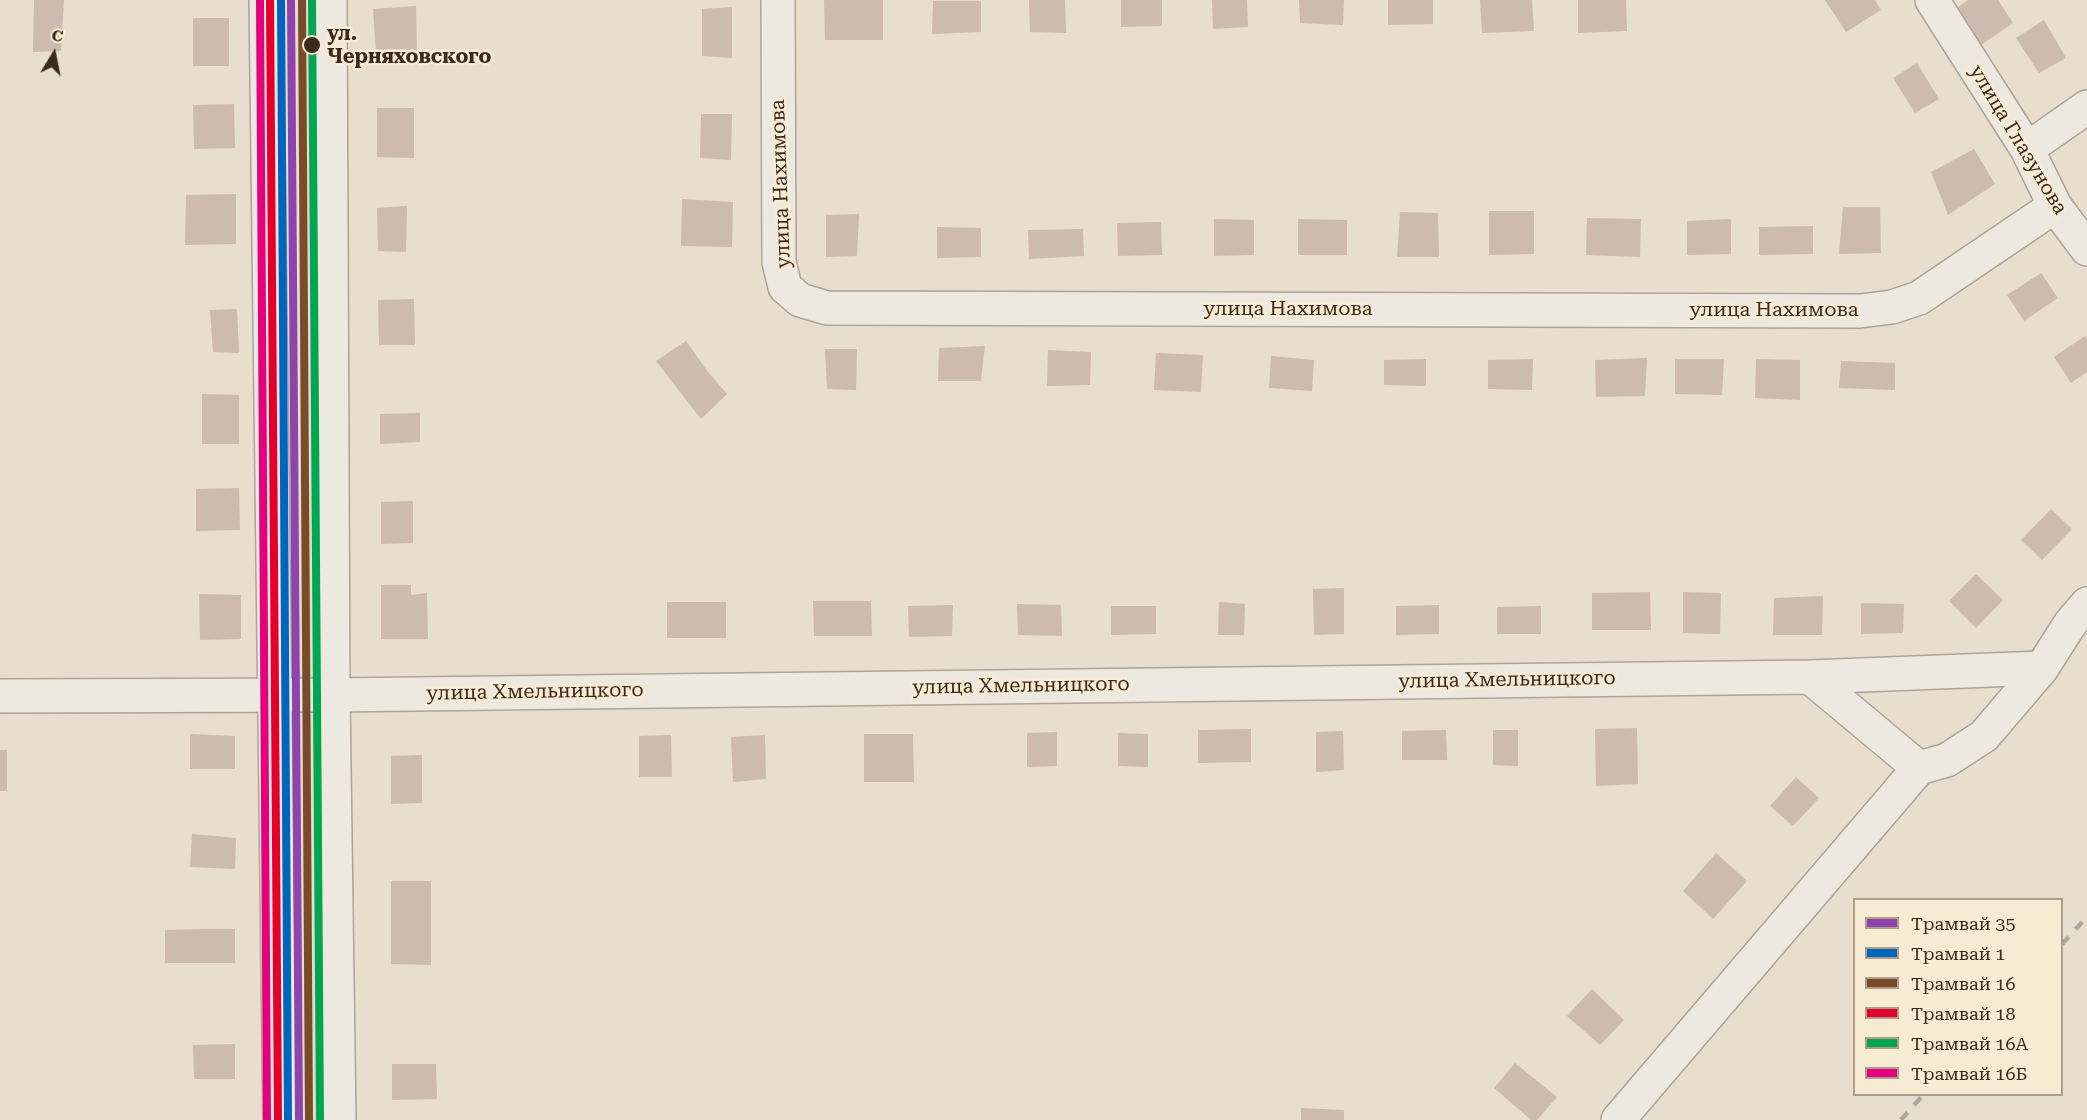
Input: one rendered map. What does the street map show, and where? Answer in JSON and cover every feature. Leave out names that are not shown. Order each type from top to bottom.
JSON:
[{"type":"street","points":[[266,0],[280,1120]]},
{"type":"street","points":[[330,0],[333,695],[339,1120]]},
{"type":"street","name":"улица Нахимова","points":[[778,0],[779,262],[786,287],[800,300],[827,308],[1860,311],[1892,308],[1919,298],[2055,206]]},
{"type":"street","name":"улица Глазунова","points":[[1932,0],[2027,149],[2055,206],[2087,249]]},
{"type":"street","points":[[2027,149],[2087,107]]},
{"type":"street","points":[[1618,1120],[1919,768],[1947,760],[1984,736],[2042,668],[2070,624],[2087,604]]},
{"type":"street","name":"улица Хмельницкого","points":[[0,696],[333,695],[1809,676],[2042,668]]},
{"type":"street","points":[[1809,676],[1919,768]]},
{"type":"building","points":[[34,0],[64,0],[61,51],[33,52]]},
{"type":"building","points":[[824,0],[883,0],[883,40],[825,40]]},
{"type":"building","points":[[1029,0],[1065,0],[1066,33],[1030,32]]},
{"type":"building","points":[[1121,0],[1162,0],[1162,26],[1121,27]]},
{"type":"building","points":[[1212,0],[1247,0],[1248,27],[1213,29]]},
{"type":"building","points":[[1299,0],[1344,0],[1343,25],[1300,23]]},
{"type":"building","points":[[1388,0],[1433,0],[1433,24],[1388,25]]},
{"type":"building","points":[[1480,0],[1532,0],[1534,31],[1482,33]]},
{"type":"building","points":[[1578,0],[1626,0],[1627,31],[1578,33]]},
{"type":"building","points":[[1825,0],[1875,0],[1881,10],[1846,32]]},
{"type":"building","points":[[1968,0],[1998,0],[2013,23],[1981,45],[1958,7]]},
{"type":"building","points":[[933,1],[981,1],[981,32],[932,34]]},
{"type":"building","points":[[416,6],[417,52],[376,53],[373,9]]},
{"type":"building","points":[[732,7],[732,58],[702,56],[702,9]]},
{"type":"building","points":[[193,18],[229,18],[229,66],[193,66]]},
{"type":"building","points":[[2044,20],[2066,58],[2039,73],[2016,38]]},
{"type":"building","points":[[1917,63],[1939,99],[1915,113],[1893,78]]},
{"type":"building","points":[[234,104],[235,148],[194,149],[193,105]]},
{"type":"building","points":[[377,108],[414,108],[414,158],[377,157]]},
{"type":"building","points":[[701,114],[732,114],[731,160],[700,158]]},
{"type":"building","points":[[1974,149],[1995,184],[1948,215],[1931,172]]},
{"type":"building","points":[[236,194],[236,244],[185,245],[186,195]]},
{"type":"building","points":[[682,199],[733,202],[732,247],[681,246]]},
{"type":"building","points":[[407,206],[406,252],[378,251],[377,208]]},
{"type":"building","points":[[1843,207],[1880,207],[1881,253],[1839,254]]},
{"type":"building","points":[[1489,211],[1534,211],[1534,254],[1489,255]]},
{"type":"building","points":[[1400,212],[1438,213],[1439,257],[1397,257]]},
{"type":"building","points":[[859,214],[857,256],[826,257],[826,215]]},
{"type":"building","points":[[1587,218],[1641,219],[1640,257],[1586,255]]},
{"type":"building","points":[[1214,219],[1254,220],[1254,255],[1214,256]]},
{"type":"building","points":[[1298,219],[1347,220],[1347,255],[1298,255]]},
{"type":"building","points":[[1731,219],[1731,254],[1687,255],[1687,221]]},
{"type":"building","points":[[1161,222],[1162,255],[1118,256],[1117,223]]},
{"type":"building","points":[[1813,226],[1813,254],[1759,255],[1759,227]]},
{"type":"building","points":[[937,227],[981,228],[981,257],[937,258]]},
{"type":"building","points":[[1083,229],[1084,256],[1029,259],[1028,230]]},
{"type":"building","points":[[2041,273],[2058,298],[2024,321],[2007,295]]},
{"type":"building","points":[[414,299],[415,345],[379,345],[378,300]]},
{"type":"building","points":[[237,309],[239,353],[213,352],[210,310]]},
{"type":"building","points":[[2085,336],[2087,339],[2087,372],[2071,383],[2054,357]]},
{"type":"building","points":[[686,341],[727,394],[701,419],[656,361]]},
{"type":"building","points":[[985,346],[981,381],[938,381],[939,348]]},
{"type":"building","points":[[825,349],[857,349],[856,390],[827,389]]},
{"type":"building","points":[[1048,350],[1091,352],[1090,385],[1047,386]]},
{"type":"building","points":[[1156,353],[1203,355],[1201,392],[1154,390]]},
{"type":"building","points":[[1271,356],[1314,360],[1312,391],[1269,388]]},
{"type":"building","points":[[1647,358],[1645,396],[1596,397],[1595,360]]},
{"type":"building","points":[[1426,359],[1426,386],[1384,385],[1384,360]]},
{"type":"building","points":[[1533,359],[1532,390],[1488,389],[1488,360]]},
{"type":"building","points":[[1675,359],[1724,359],[1722,395],[1675,394]]},
{"type":"building","points":[[1756,359],[1800,360],[1800,400],[1755,398]]},
{"type":"building","points":[[1841,361],[1895,363],[1895,390],[1839,388]]},
{"type":"building","points":[[202,394],[239,395],[239,444],[202,444]]},
{"type":"building","points":[[420,413],[420,442],[380,444],[380,414]]},
{"type":"building","points":[[239,488],[240,530],[196,531],[196,489]]},
{"type":"building","points":[[413,501],[413,543],[381,544],[381,502]]},
{"type":"building","points":[[2051,509],[2072,529],[2042,560],[2021,540]]},
{"type":"building","points":[[1976,574],[2003,600],[1976,628],[1949,601]]},
{"type":"building","points":[[381,585],[411,585],[411,595],[427,593],[428,639],[381,639]]},
{"type":"building","points":[[1344,588],[1344,634],[1314,635],[1313,589]]},
{"type":"building","points":[[1650,592],[1651,630],[1592,630],[1592,593]]},
{"type":"building","points":[[1683,592],[1721,593],[1720,634],[1683,633]]},
{"type":"building","points":[[199,594],[241,595],[241,639],[200,640]]},
{"type":"building","points":[[1823,596],[1822,635],[1773,635],[1774,598]]},
{"type":"building","points":[[813,601],[871,601],[872,636],[814,636]]},
{"type":"building","points":[[667,602],[726,602],[726,638],[667,638]]},
{"type":"building","points":[[1219,602],[1245,604],[1244,635],[1218,635]]},
{"type":"building","points":[[1861,603],[1904,604],[1903,633],[1861,634]]},
{"type":"building","points":[[1017,604],[1061,605],[1062,636],[1018,635]]},
{"type":"building","points":[[953,605],[952,636],[909,637],[908,606]]},
{"type":"building","points":[[1439,605],[1439,634],[1396,635],[1396,606]]},
{"type":"building","points":[[1111,606],[1156,606],[1156,634],[1111,635]]},
{"type":"building","points":[[1541,606],[1541,634],[1497,634],[1497,607]]},
{"type":"building","points":[[1637,728],[1638,784],[1596,786],[1595,729]]},
{"type":"building","points":[[1251,729],[1251,762],[1198,763],[1198,730]]},
{"type":"building","points":[[1446,730],[1447,760],[1402,760],[1402,731]]},
{"type":"building","points":[[1493,730],[1518,730],[1518,766],[1493,765]]},
{"type":"building","points":[[1343,731],[1344,770],[1316,772],[1316,732]]},
{"type":"building","points":[[1057,732],[1057,766],[1027,767],[1027,733]]},
{"type":"building","points":[[1118,733],[1148,734],[1148,767],[1118,766]]},
{"type":"building","points":[[190,734],[235,736],[235,769],[190,769]]},
{"type":"building","points":[[864,734],[913,734],[914,782],[864,782]]},
{"type":"building","points":[[671,735],[672,777],[639,777],[639,736]]},
{"type":"building","points":[[765,735],[766,779],[733,782],[731,737]]},
{"type":"building","points":[[0,750],[7,750],[7,791],[0,791]]},
{"type":"building","points":[[422,755],[422,803],[391,804],[391,756]]},
{"type":"building","points":[[1796,777],[1819,798],[1793,826],[1770,806]]},
{"type":"building","points":[[192,834],[236,838],[235,869],[190,867]]},
{"type":"building","points":[[1716,853],[1747,881],[1713,919],[1683,891]]},
{"type":"building","points":[[391,881],[431,881],[431,965],[391,964]]},
{"type":"building","points":[[235,929],[235,963],[165,963],[165,930]]},
{"type":"building","points":[[1592,989],[1624,1020],[1600,1045],[1567,1016]]},
{"type":"building","points":[[235,1044],[235,1079],[194,1079],[193,1045]]},
{"type":"building","points":[[1515,1063],[1557,1097],[1537,1120],[1531,1120],[1494,1088]]},
{"type":"building","points":[[392,1064],[436,1064],[437,1099],[392,1100]]},
{"type":"building","points":[[1301,1108],[1344,1110],[1344,1120],[1301,1120]]},
{"type":"railway","points":[[2063,943],[2087,917]]},
{"type":"railway","points":[[1901,1120],[1922,1096]]},
{"type":"tram line","name":"16Б","points":[[260,0],[267,1120]]},
{"type":"tram line","name":"18","points":[[270,0],[278,1120]]},
{"type":"tram line","name":"1","points":[[281,0],[288,1120]]},
{"type":"tram line","name":"35","points":[[291,0],[299,1120]]},
{"type":"tram line","name":"16","points":[[302,0],[309,1120]]},
{"type":"tram line","name":"16А","points":[[312,0],[320,1120]]},
{"type":"place","name":"ул. Черняховского","points":[[312,45]]}]
